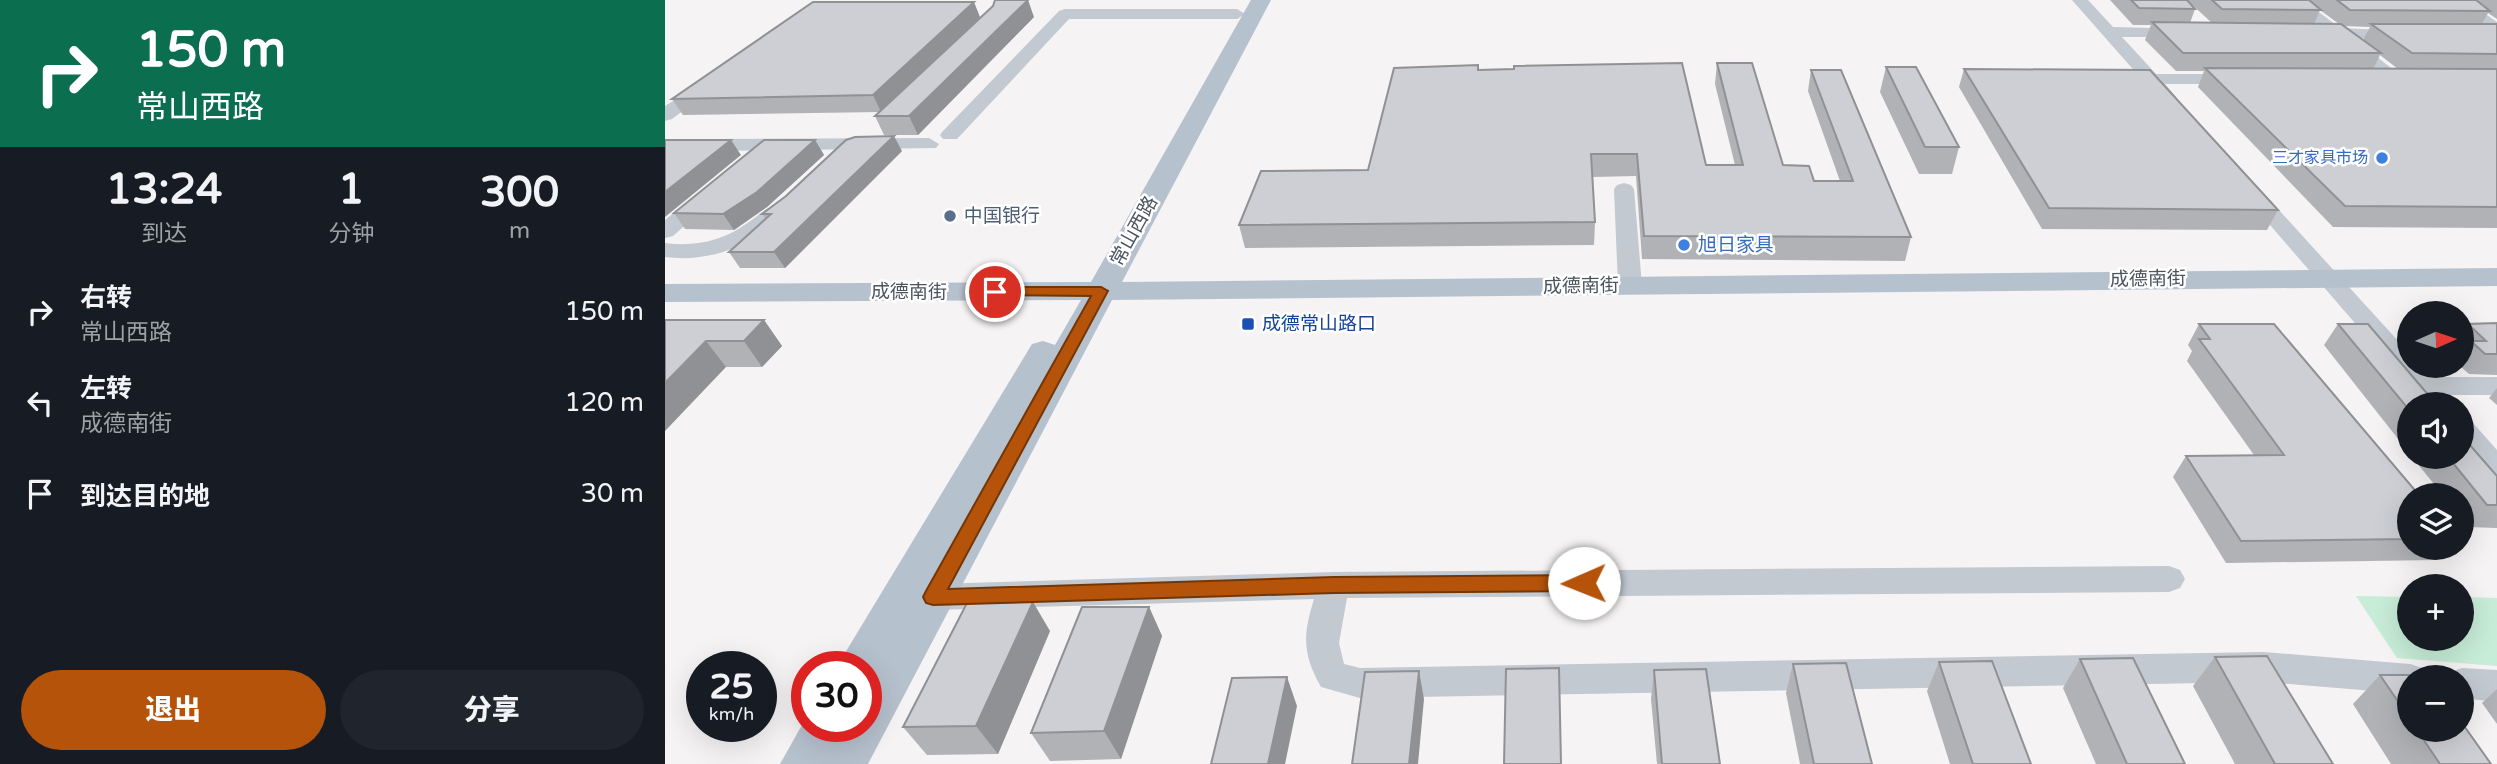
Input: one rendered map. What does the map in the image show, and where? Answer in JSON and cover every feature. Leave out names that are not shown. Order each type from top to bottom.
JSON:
[{"type":"main road","name":"常山西路","points":[[870,651],[1085,299],[1261,0]]},
{"type":"main road","name":"常山西路","points":[[882,691],[1085,299],[1242,7]]},
{"type":"main road","name":"成德南街","points":[[665,309],[1630,286],[2497,277]]},
{"type":"main road","name":"成德南街","points":[[665,293],[1085,299],[2497,299]]},
{"type":"main road","points":[[804,764],[817,742]]},
{"type":"main road","points":[[843,764],[855,742]]},
{"type":"street","points":[[2080,0],[2178,110]]},
{"type":"street","points":[[2455,0],[2497,29]]},
{"type":"street","points":[[950,135],[1065,15],[1242,7]]},
{"type":"street","points":[[2108,32],[2197,32]]},
{"type":"street","points":[[2298,33],[2417,34]]},
{"type":"street","points":[[2470,34],[2497,34]]},
{"type":"street","points":[[665,115],[719,77]]},
{"type":"street","points":[[832,162],[880,126]]},
{"type":"street","points":[[718,145],[929,144]]},
{"type":"street","points":[[748,162],[769,145]]},
{"type":"street","points":[[2234,173],[2429,392]]},
{"type":"street","points":[[665,231],[717,188]]},
{"type":"street","points":[[1624,189],[1630,286]]},
{"type":"street","points":[[665,250],[711,249],[757,230],[795,195]]},
{"type":"street","points":[[665,272],[689,251]]},
{"type":"street","points":[[2454,392],[2497,386]]},
{"type":"street","points":[[2474,440],[2493,458]]},
{"type":"street","points":[[933,597],[1334,585],[2169,579]]},
{"type":"street","points":[[1334,585],[1322,633],[1322,660],[1333,676],[1360,683],[2264,667],[2397,678]]},
{"type":"street","points":[[2474,684],[2497,686]]},
{"type":"lane","points":[[2293,0],[2402,79],[2369,79]]},
{"type":"lane","points":[[2150,79],[2259,79]]},
{"type":"green space","points":[[2356,596],[2397,597],[2397,651],[2474,651],[2474,597],[2497,598],[2497,666],[2397,658]]},
{"type":"building","points":[[995,0],[1028,0],[909,116],[875,116],[993,6]]},
{"type":"building","points":[[2131,0],[2187,0],[2195,9],[2139,8]]},
{"type":"building","points":[[2212,0],[2309,0],[2321,10],[2222,9]]},
{"type":"building","points":[[2337,0],[2476,0],[2490,11],[2350,10]]},
{"type":"building","points":[[813,2],[974,2],[873,95],[672,99]]},
{"type":"building","points":[[2152,22],[2341,24],[2381,53],[2183,53]]},
{"type":"building","points":[[2371,24],[2497,24],[2497,54],[2412,53]]},
{"type":"building","points":[[1682,63],[1706,165],[1743,165],[1717,63],[1752,63],[1783,165],[1809,166],[1814,181],[1853,181],[1811,70],[1841,70],[1911,237],[1644,236],[1637,154],[1591,154],[1595,222],[1239,225],[1261,171],[1368,170],[1394,68],[1478,65],[1478,70],[1514,69],[1514,66]]},
{"type":"building","points":[[1886,67],[1916,67],[1959,147],[1925,147]]},
{"type":"building","name":"三才家具市场","points":[[2205,68],[2497,69],[2497,207],[2345,206]]},
{"type":"building","points":[[1964,69],[2150,70],[2278,210],[2049,208]]},
{"type":"building","points":[[894,136],[774,252],[729,252],[771,214],[762,214],[786,196],[846,140],[855,137]]},
{"type":"building","points":[[665,140],[731,140],[665,192]]},
{"type":"building","points":[[764,140],[815,140],[757,192],[723,214],[674,213]]},
{"type":"building","points":[[665,320],[764,320],[744,341],[706,341],[665,383]]},
{"type":"building","points":[[2497,323],[2497,354],[2485,354],[2475,345],[2475,341],[2486,341],[2475,331],[2475,324]]},
{"type":"building","points":[[2199,324],[2274,324],[2409,483],[2397,483],[2397,539],[2241,541],[2186,456],[2284,455],[2199,339],[2210,339]]},
{"type":"building","points":[[2338,324],[2368,324],[2397,358],[2397,378],[2414,378],[2426,392],[2397,392],[2397,395]]},
{"type":"building","points":[[2474,450],[2497,476],[2497,505],[2487,505],[2474,489],[2474,483],[2469,483],[2458,469],[2474,469]]},
{"type":"building","points":[[1033,602],[976,726],[903,727],[967,603]]},
{"type":"building","points":[[1082,607],[1149,607],[1104,731],[1031,733]]},
{"type":"building","points":[[2267,656],[2333,764],[2275,764],[2215,657]]},
{"type":"building","points":[[2133,658],[2185,764],[2127,764],[2080,659]]},
{"type":"building","points":[[1992,661],[2031,764],[1973,764],[1939,662]]},
{"type":"building","points":[[1846,663],[1872,764],[1814,764],[1793,664]]},
{"type":"building","points":[[1559,668],[1561,764],[1504,764],[1506,669]]},
{"type":"building","points":[[1706,669],[1720,764],[1662,764],[1654,670]]},
{"type":"building","points":[[1419,671],[1409,764],[1352,764],[1365,672]]},
{"type":"building","points":[[2380,675],[2397,675],[2397,700]]},
{"type":"building","points":[[1287,677],[1268,764],[1211,764],[1232,678]]},
{"type":"building","points":[[2474,740],[2491,764],[2440,764],[2425,742]]},
{"type":"place","name":"三才家具市场","points":[[2382,158]]},
{"type":"place","name":"中国银行","points":[[950,216]]},
{"type":"place","name":"旭日家具","points":[[1684,245]]},
{"type":"place","name":"成德常山路口","points":[[1248,324]]},
{"type":"route","points":[[995,292],[1101,291],[933,597],[1334,585],[1584,583]]}]
